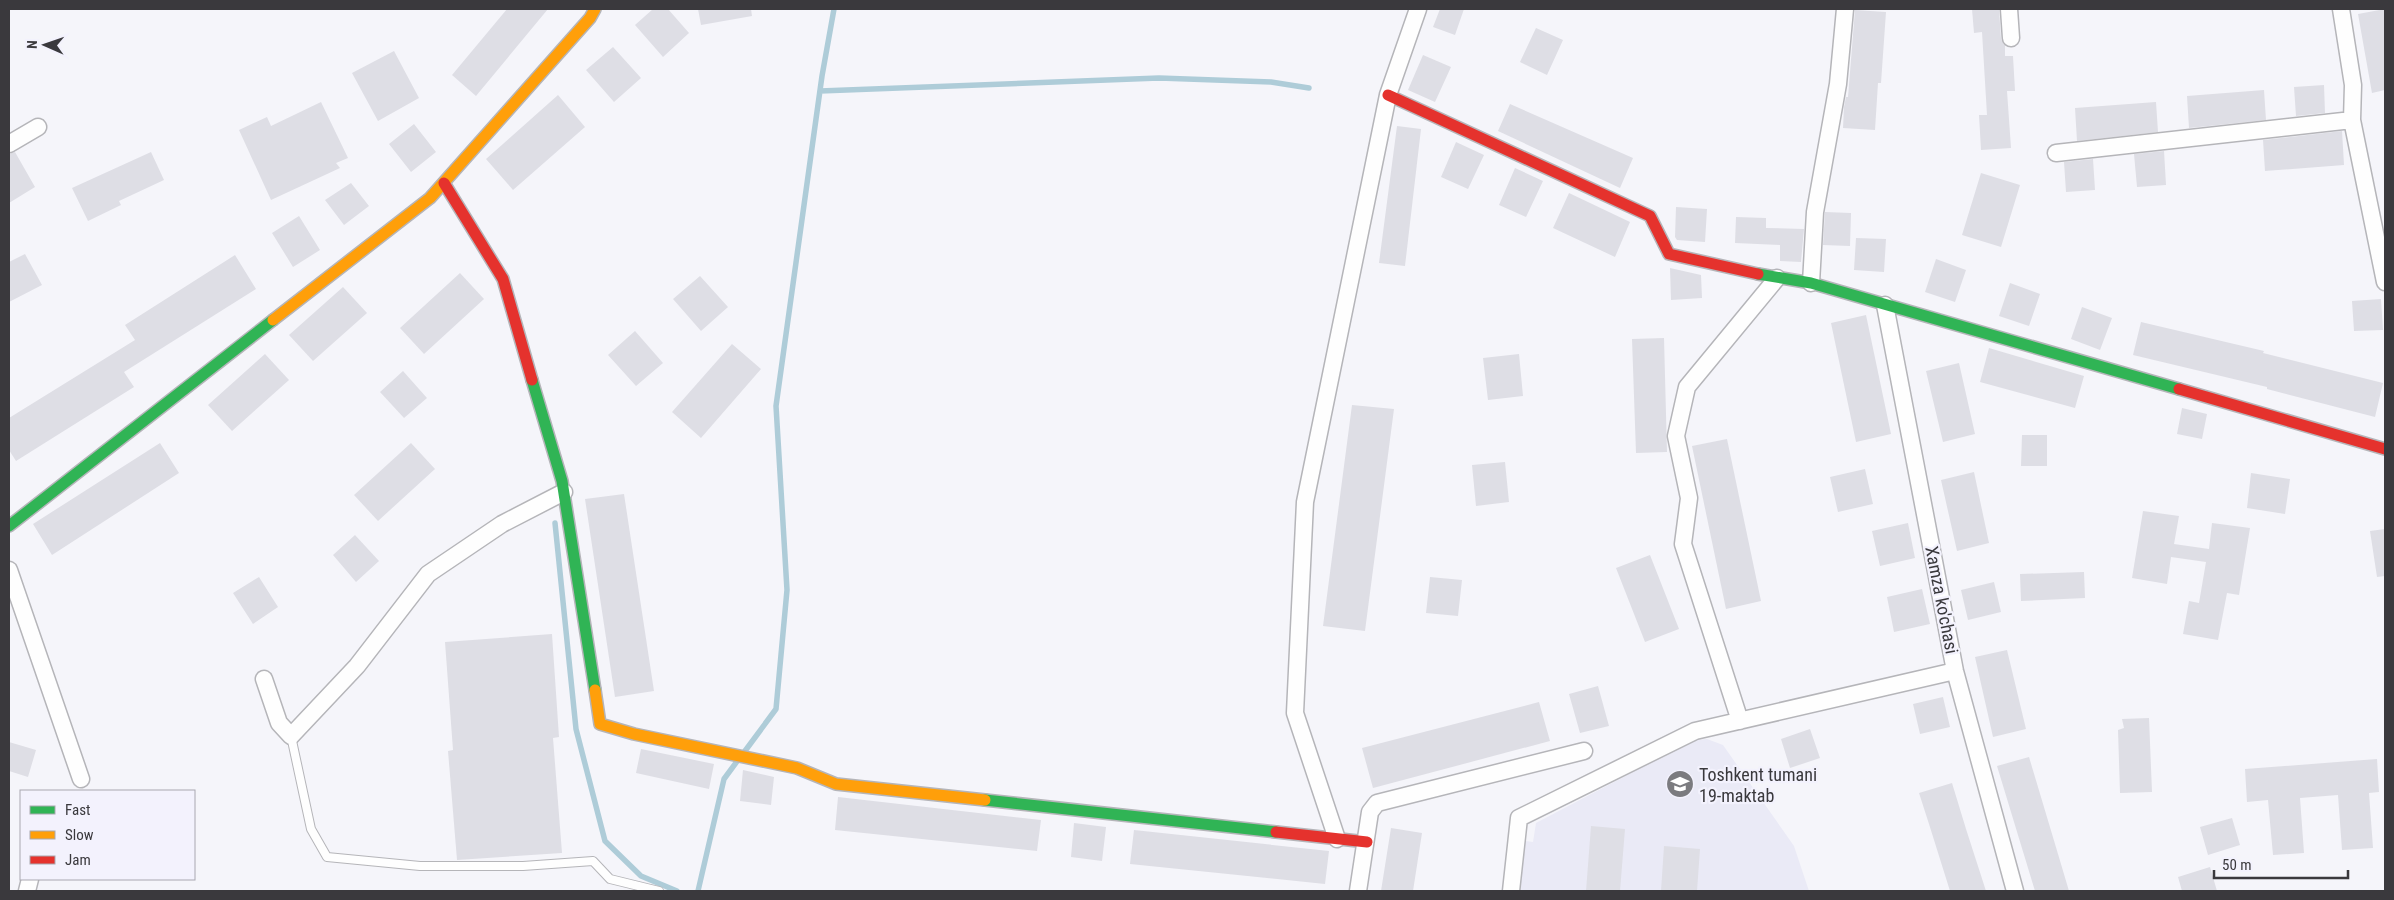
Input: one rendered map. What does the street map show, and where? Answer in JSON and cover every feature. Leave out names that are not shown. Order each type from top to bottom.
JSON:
[{"type":"street","points":[[9,526],[430,198],[590,18],[595,9]]},
{"type":"street","points":[[1337,839],[1295,713],[1305,502],[1388,95],[1418,9]]},
{"type":"street","points":[[1810,283],[1815,212],[1838,84],[1845,9]]},
{"type":"street","points":[[2008,9],[2010,38]]},
{"type":"street","points":[[2341,9],[2353,85],[2352,120],[2385,282]]},
{"type":"street","points":[[1388,95],[1650,216],[1669,254],[1777,278],[1810,283],[2385,449]]},
{"type":"street","points":[[2056,153],[2352,120]]},
{"type":"street","points":[[9,144],[38,127]]},
{"type":"street","points":[[444,183],[503,279],[564,492],[600,724],[634,734],[796,768],[836,784],[1367,842]]},
{"type":"street","points":[[1740,722],[1683,544],[1689,498],[1676,436],[1687,387],[1777,278]]},
{"type":"street","name":"Xamza ko'chasi","points":[[1885,305],[1955,671],[2015,891]]},
{"type":"street","points":[[264,679],[279,723],[291,736],[357,666],[428,574],[502,524],[564,492]]},
{"type":"street","points":[[9,570],[81,779]]},
{"type":"street","points":[[1511,891],[1519,818],[1695,731],[1955,671]]},
{"type":"street","points":[[1358,891],[1367,842],[1370,812],[1377,803],[1584,751]]},
{"type":"lane","points":[[291,736],[312,829],[327,857],[420,866],[523,866],[594,861],[610,878],[659,891]]},
{"type":"shaded area","name":"Toshkent tumani 19-maktab","points":[[1707,739],[1723,745],[1794,846],[1809,891],[1504,891],[1511,839],[1533,842],[1536,823],[1694,740]]},
{"type":"building","points":[[507,9],[548,9],[476,96],[452,75]]},
{"type":"building","points":[[653,9],[668,9],[689,33],[663,57],[635,25]]},
{"type":"building","points":[[698,9],[751,9],[752,16],[701,25]]},
{"type":"building","points":[[1440,9],[1464,9],[1455,35],[1433,27]]},
{"type":"building","points":[[1972,9],[1999,9],[2001,39],[2005,45],[2005,56],[2013,56],[2015,91],[2007,91],[2011,148],[1981,150],[1979,115],[1987,115],[1982,32],[1974,33]]},
{"type":"building","points":[[2385,9],[2385,90],[2372,93],[2358,14]]},
{"type":"building","points":[[1855,10],[1886,12],[1881,83],[1878,83],[1875,130],[1843,128],[1844,107],[1846,97],[1848,97]]},
{"type":"building","points":[[1536,28],[1563,40],[1547,75],[1520,62]]},
{"type":"building","points":[[613,47],[641,78],[614,102],[586,70]]},
{"type":"building","points":[[394,51],[419,98],[378,121],[352,73]]},
{"type":"building","points":[[1423,55],[1451,67],[1435,102],[1408,90]]},
{"type":"building","points":[[2324,85],[2325,113],[2296,116],[2294,87]]},
{"type":"building","points":[[2264,90],[2266,120],[2189,128],[2187,96]]},
{"type":"building","points":[[558,95],[585,127],[513,190],[486,159]]},
{"type":"building","points":[[321,102],[348,158],[336,163],[340,168],[271,200],[239,130],[267,117],[271,126]]},
{"type":"building","points":[[2156,102],[2158,132],[2077,141],[2075,108]]},
{"type":"building","points":[[1510,104],[1633,158],[1620,188],[1498,131]]},
{"type":"building","points":[[414,124],[436,152],[411,172],[389,144]]},
{"type":"building","points":[[1397,126],[1421,129],[1405,266],[1379,263]]},
{"type":"building","points":[[2342,131],[2344,165],[2265,171],[2263,140]]},
{"type":"building","points":[[1456,142],[1484,155],[1468,189],[1441,177]]},
{"type":"building","points":[[2164,151],[2166,185],[2137,187],[2134,154]]},
{"type":"building","points":[[15,152],[35,187],[9,203],[9,154]]},
{"type":"building","points":[[151,152],[164,180],[119,201],[121,205],[88,221],[72,188]]},
{"type":"building","points":[[2093,159],[2095,190],[2066,192],[2064,162]]},
{"type":"building","points":[[1515,168],[1543,181],[1526,217],[1499,205]]},
{"type":"building","points":[[1981,173],[2020,185],[2001,247],[1962,235]]},
{"type":"building","points":[[351,183],[369,206],[344,225],[325,200]]},
{"type":"building","points":[[1569,193],[1630,222],[1615,257],[1553,228]]},
{"type":"building","points":[[1676,207],[1707,209],[1705,242],[1677,240],[1675,237]]},
{"type":"building","points":[[1825,212],[1851,213],[1850,246],[1823,245]]},
{"type":"building","points":[[299,216],[320,250],[293,267],[272,233]]},
{"type":"building","points":[[1736,217],[1766,218],[1766,228],[1804,229],[1801,262],[1780,261],[1780,245],[1735,243]]},
{"type":"building","points":[[1856,238],[1886,239],[1884,272],[1854,270]]},
{"type":"building","points":[[25,254],[42,285],[9,302],[9,262]]},
{"type":"building","points":[[235,255],[256,289],[124,372],[134,387],[16,461],[9,450],[9,418],[135,340],[125,325]]},
{"type":"building","points":[[1936,259],[1966,270],[1955,302],[1925,292]]},
{"type":"building","points":[[1670,268],[1701,275],[1702,298],[1671,300]]},
{"type":"building","points":[[460,273],[484,299],[424,354],[400,328]]},
{"type":"building","points":[[700,276],[728,307],[701,331],[673,299]]},
{"type":"building","points":[[2010,283],[2040,294],[2029,326],[1999,316]]},
{"type":"building","points":[[343,287],[367,313],[313,361],[289,335]]},
{"type":"building","points":[[2381,299],[2383,330],[2354,331],[2352,301]]},
{"type":"building","points":[[2082,307],[2112,318],[2100,350],[2071,339]]},
{"type":"building","points":[[1866,315],[1891,434],[1856,442],[1831,323]]},
{"type":"building","points":[[2141,322],[2264,351],[2263,353],[2383,383],[2375,417],[2267,389],[2267,387],[2133,355]]},
{"type":"building","points":[[635,331],[663,363],[636,386],[608,355]]},
{"type":"building","points":[[1664,338],[1667,452],[1636,453],[1632,339]]},
{"type":"building","points":[[732,344],[761,369],[701,438],[672,412]]},
{"type":"building","points":[[1989,348],[2084,376],[2075,408],[1980,382]]},
{"type":"building","points":[[265,354],[289,380],[232,431],[208,405]]},
{"type":"building","points":[[1519,354],[1523,396],[1488,400],[1483,358]]},
{"type":"building","points":[[1959,363],[1975,434],[1943,442],[1926,371]]},
{"type":"building","points":[[403,371],[427,398],[404,418],[380,392]]},
{"type":"building","points":[[1352,405],[1394,409],[1365,631],[1323,626]]},
{"type":"building","points":[[2182,408],[2207,414],[2202,439],[2177,434]]},
{"type":"building","points":[[2022,435],[2047,435],[2047,466],[2021,466]]},
{"type":"building","points":[[1727,439],[1761,601],[1726,609],[1692,446]]},
{"type":"building","points":[[160,443],[179,473],[52,555],[33,524]]},
{"type":"building","points":[[411,443],[435,469],[378,521],[354,495]]},
{"type":"building","points":[[1505,462],[1509,502],[1476,506],[1472,465]]},
{"type":"building","points":[[1865,469],[1873,504],[1838,512],[1830,477]]},
{"type":"building","points":[[1974,472],[1989,543],[1957,551],[1941,480]]},
{"type":"building","points":[[2251,473],[2290,479],[2285,514],[2247,508]]},
{"type":"building","points":[[624,494],[654,691],[615,697],[585,499]]},
{"type":"building","points":[[2143,511],[2179,516],[2174,544],[2209,549],[2212,523],[2250,528],[2239,595],[2227,593],[2218,640],[2183,634],[2189,601],[2199,603],[2206,562],[2171,557],[2167,584],[2132,578]]},
{"type":"building","points":[[1908,523],[1915,558],[1880,566],[1872,531]]},
{"type":"building","points":[[2385,529],[2385,576],[2377,577],[2370,531]]},
{"type":"building","points":[[355,535],[379,561],[356,582],[333,555]]},
{"type":"building","points":[[1650,555],[1679,629],[1645,642],[1616,568]]},
{"type":"building","points":[[2084,572],[2085,598],[2021,601],[2020,574]]},
{"type":"building","points":[[259,577],[278,607],[253,624],[233,593]]},
{"type":"building","points":[[1430,577],[1462,580],[1458,616],[1426,613]]},
{"type":"building","points":[[1994,582],[2001,612],[1968,620],[1961,590]]},
{"type":"building","points":[[1922,589],[1930,624],[1894,632],[1887,597]]},
{"type":"building","points":[[552,634],[559,737],[553,738],[562,853],[457,860],[448,751],[453,750],[445,642]]},
{"type":"building","points":[[2007,650],[2026,729],[1993,737],[1975,657]]},
{"type":"building","points":[[1598,686],[1609,726],[1580,733],[1569,694]]},
{"type":"building","points":[[1943,697],[1950,727],[1920,734],[1913,704]]},
{"type":"building","points":[[1539,702],[1550,741],[1373,788],[1362,748]]},
{"type":"building","points":[[2149,718],[2152,792],[2120,793],[2118,730],[2124,728],[2122,719]]},
{"type":"building","points":[[1810,729],[1820,758],[1790,768],[1781,739]]},
{"type":"building","points":[[9,742],[36,750],[28,777],[9,771]]},
{"type":"building","points":[[641,749],[714,764],[709,789],[636,773]]},
{"type":"building","points":[[2029,757],[2069,891],[2035,891],[1997,766]]},
{"type":"building","points":[[2377,759],[2379,792],[2369,793],[2373,848],[2342,850],[2338,795],[2300,798],[2304,853],[2273,855],[2268,800],[2247,802],[2245,769]]},
{"type":"building","points":[[743,770],[774,777],[771,805],[740,801]]},
{"type":"building","points":[[1952,783],[1986,891],[1950,891],[1919,793]]},
{"type":"building","points":[[838,797],[1041,820],[1037,851],[835,830]]},
{"type":"building","points":[[2232,818],[2240,845],[2208,855],[2200,827]]},
{"type":"building","points":[[1074,823],[1106,827],[1102,861],[1071,857]]},
{"type":"building","points":[[1591,826],[1625,829],[1620,891],[1586,891]]},
{"type":"building","points":[[1391,828],[1422,833],[1413,891],[1381,891]]},
{"type":"building","points":[[1134,830],[1329,851],[1325,884],[1130,864]]},
{"type":"building","points":[[1664,846],[1700,849],[1697,891],[1661,891]]},
{"type":"building","points":[[2210,867],[2217,891],[2182,891],[2178,877]]},
{"type":"waterway","points":[[745,751],[776,709],[787,590],[776,406],[822,76],[834,9]]},
{"type":"waterway","points":[[820,91],[1159,78],[1271,82],[1309,88]]},
{"type":"waterway","points":[[555,523],[576,729],[605,841],[641,876],[677,891]]},
{"type":"waterway","points":[[698,891],[724,779],[738,760]]},
{"type":"traffic: fast","points":[[1758,274],[1811,283],[2179,389]]},
{"type":"traffic: fast","points":[[9,526],[273,320]]},
{"type":"traffic: fast","points":[[532,380],[562,481],[595,690]]},
{"type":"traffic: fast","points":[[985,800],[1276,832]]},
{"type":"traffic: slow","points":[[273,320],[430,198],[590,18],[595,9]]},
{"type":"traffic: slow","points":[[595,690],[600,724],[634,734],[797,768],[836,784],[985,800]]},
{"type":"traffic: jam","points":[[1388,95],[1650,216],[1669,254],[1758,274]]},
{"type":"traffic: jam","points":[[444,183],[503,279],[532,380]]},
{"type":"traffic: jam","points":[[2179,389],[2385,449]]},
{"type":"traffic: jam","points":[[1276,832],[1367,842]]},
{"type":"place","name":"Toshkent tumani 19-maktab","points":[[1680,784]]}]
